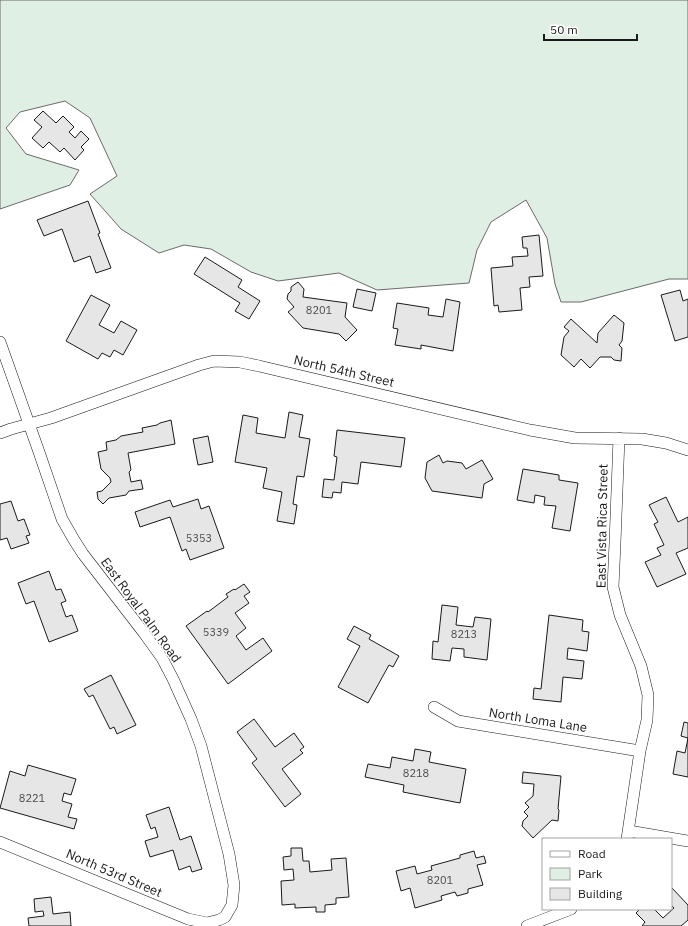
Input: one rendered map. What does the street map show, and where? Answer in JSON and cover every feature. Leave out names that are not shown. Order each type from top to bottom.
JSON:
[{"type":"street","name":"East Royal Palm Road","points":[[0,342],[62,518],[83,554],[162,658],[191,718],[206,760],[229,854],[234,885],[232,905],[225,917],[219,920]]},
{"type":"street","name":"North 54th Street","points":[[0,434],[51,418],[214,361],[240,362],[530,430],[575,438],[642,439],[666,443],[688,450]]},
{"type":"street","name":"East Vista Rica Street","points":[[619,438],[613,586],[620,615],[641,666],[648,695],[647,720],[640,752]]},
{"type":"street","name":"North Loma Lane","points":[[434,707],[458,721],[640,752]]},
{"type":"street","points":[[640,752],[628,835],[658,838]]},
{"type":"street","points":[[672,839],[688,841]]},
{"type":"street","name":"North 53rd Street","points":[[0,842],[18,848],[188,919],[207,923],[219,920]]},
{"type":"street","points":[[527,926],[568,910]]},
{"type":"green space","points":[[0,0],[688,0],[688,279],[669,279],[581,302],[561,302],[555,284],[547,238],[526,200],[491,222],[477,250],[469,283],[377,290],[339,273],[278,281],[251,272],[211,249],[184,245],[159,253],[121,229],[90,194],[117,176],[90,118],[65,101],[20,112],[6,128],[26,154],[79,170],[70,185],[0,209]]},
{"type":"building","points":[[43,111],[56,123],[63,116],[74,127],[69,132],[75,138],[81,131],[89,139],[81,147],[84,150],[75,160],[64,148],[60,152],[49,142],[43,148],[32,138],[42,127],[34,120]]},
{"type":"building","points":[[88,201],[100,233],[98,234],[111,268],[96,273],[90,256],[74,262],[62,229],[44,236],[37,220]]},
{"type":"building","points":[[539,235],[543,276],[529,277],[530,287],[520,288],[522,310],[499,312],[498,305],[494,306],[491,268],[513,266],[512,257],[528,256],[527,248],[523,248],[522,237]]},
{"type":"building","points":[[205,257],[242,280],[238,287],[260,301],[249,319],[235,311],[240,303],[194,274]]},
{"type":"building","points":[[298,282],[304,289],[303,297],[347,303],[345,317],[357,330],[346,341],[339,334],[303,328],[288,312],[294,307],[287,299],[288,294],[291,291],[291,287]]},
{"type":"building","points":[[357,289],[376,293],[372,311],[353,307]]},
{"type":"building","points":[[680,290],[683,301],[688,299],[688,337],[675,341],[661,295]]},
{"type":"building","points":[[91,295],[110,305],[99,325],[114,333],[121,321],[137,330],[123,355],[114,350],[110,357],[102,353],[98,359],[66,341]]},
{"type":"building","points":[[446,299],[460,302],[453,351],[421,345],[421,349],[395,345],[398,329],[393,328],[397,303],[429,308],[428,315],[443,317]]},
{"type":"building","points":[[614,315],[624,323],[622,341],[619,345],[622,348],[621,361],[614,360],[611,357],[600,357],[590,368],[581,359],[574,367],[561,355],[564,337],[569,331],[564,327],[571,319],[597,343],[598,333]]},
{"type":"building","points":[[289,412],[303,415],[299,437],[310,439],[304,477],[297,476],[293,504],[297,505],[294,524],[277,521],[282,492],[263,488],[267,468],[235,462],[243,415],[258,418],[256,433],[285,438]]},
{"type":"building","points":[[171,420],[175,444],[128,453],[131,470],[129,472],[131,482],[141,480],[143,489],[129,491],[126,495],[109,498],[103,504],[98,499],[97,492],[102,491],[111,482],[110,478],[101,469],[98,452],[107,450],[106,442],[116,440],[121,436],[143,432],[142,428]]},
{"type":"building","points":[[337,430],[405,438],[401,467],[361,462],[358,484],[342,482],[341,493],[333,492],[332,498],[322,497],[324,479],[334,480],[337,457],[334,456]]},
{"type":"building","points":[[208,436],[213,462],[198,465],[193,439]]},
{"type":"building","points":[[439,455],[443,463],[447,461],[462,463],[466,469],[482,460],[493,479],[484,484],[482,498],[432,491],[425,478],[427,462]]},
{"type":"building","points":[[523,469],[559,475],[559,480],[578,483],[570,531],[552,528],[556,506],[544,505],[545,497],[535,495],[534,503],[517,500]]},
{"type":"building","points":[[666,497],[678,522],[688,517],[688,548],[676,553],[686,574],[657,587],[645,562],[661,555],[657,548],[664,545],[654,524],[658,522],[649,505]]},
{"type":"building","points":[[198,499],[201,509],[209,506],[224,548],[190,560],[186,549],[182,551],[170,517],[140,527],[135,512],[170,500],[173,507]]},
{"type":"building","points":[[11,501],[18,521],[24,519],[30,535],[26,536],[29,543],[11,549],[7,538],[0,540],[0,504]]},
{"type":"building","points":[[49,571],[56,590],[61,589],[66,601],[61,603],[66,617],[72,615],[78,631],[49,642],[34,601],[26,604],[18,583]]},
{"type":"building","points":[[244,584],[250,592],[244,596],[249,603],[235,613],[246,628],[236,636],[246,650],[263,638],[272,651],[228,684],[186,626],[228,597],[226,594]]},
{"type":"building","points":[[442,605],[458,607],[456,625],[473,627],[475,617],[491,619],[487,660],[464,657],[464,649],[452,648],[450,661],[432,659],[433,641],[438,642]]},
{"type":"building","points":[[549,615],[583,620],[582,631],[589,632],[587,651],[568,648],[567,659],[584,661],[582,679],[563,677],[561,702],[533,699],[534,688],[541,689]]},
{"type":"building","points":[[354,626],[371,635],[369,639],[399,656],[393,667],[389,665],[368,703],[338,687],[360,646],[347,639]]},
{"type":"building","points":[[111,675],[136,725],[117,734],[114,727],[110,729],[93,695],[89,697],[84,689]]},
{"type":"building","points":[[254,719],[275,747],[294,733],[304,747],[300,750],[303,753],[282,769],[301,794],[285,807],[252,763],[257,759],[237,732]]},
{"type":"building","points":[[684,722],[688,723],[688,738],[681,736]]},
{"type":"building","points":[[688,738],[688,777],[673,774],[677,751],[685,753]]},
{"type":"building","points":[[415,749],[431,752],[429,762],[466,769],[460,803],[403,792],[404,785],[365,777],[368,764],[390,768],[392,757],[413,761]]},
{"type":"building","points":[[28,765],[76,779],[71,795],[64,793],[62,801],[72,804],[68,817],[77,819],[74,829],[0,808],[10,771],[25,776]]},
{"type":"building","points":[[523,772],[561,776],[558,821],[552,820],[533,838],[522,826],[523,821],[528,816],[524,812],[529,807],[525,803],[533,796],[534,784],[522,783]]},
{"type":"building","points":[[169,807],[180,840],[191,836],[202,869],[192,872],[190,866],[179,870],[173,850],[150,857],[145,841],[158,837],[155,827],[151,829],[146,815]]},
{"type":"building","points":[[291,848],[302,848],[303,861],[309,861],[310,872],[332,870],[331,859],[346,858],[349,897],[336,898],[336,904],[325,905],[325,912],[316,912],[316,907],[295,908],[295,904],[282,905],[281,881],[294,880],[293,869],[284,870],[283,857],[291,856]]},
{"type":"building","points":[[474,851],[476,858],[484,856],[486,863],[477,865],[483,885],[468,889],[468,893],[457,896],[455,892],[441,896],[442,900],[415,908],[410,888],[401,891],[396,871],[415,866],[417,874],[432,870],[431,866],[460,858],[460,855]]},
{"type":"building","points":[[672,888],[688,905],[688,920],[681,926],[642,926],[645,922],[636,913],[639,910],[655,910],[663,918],[674,908],[672,906]]},
{"type":"building","points":[[51,897],[53,914],[70,912],[71,926],[29,926],[28,918],[44,916],[43,911],[35,912],[34,899]]}]
